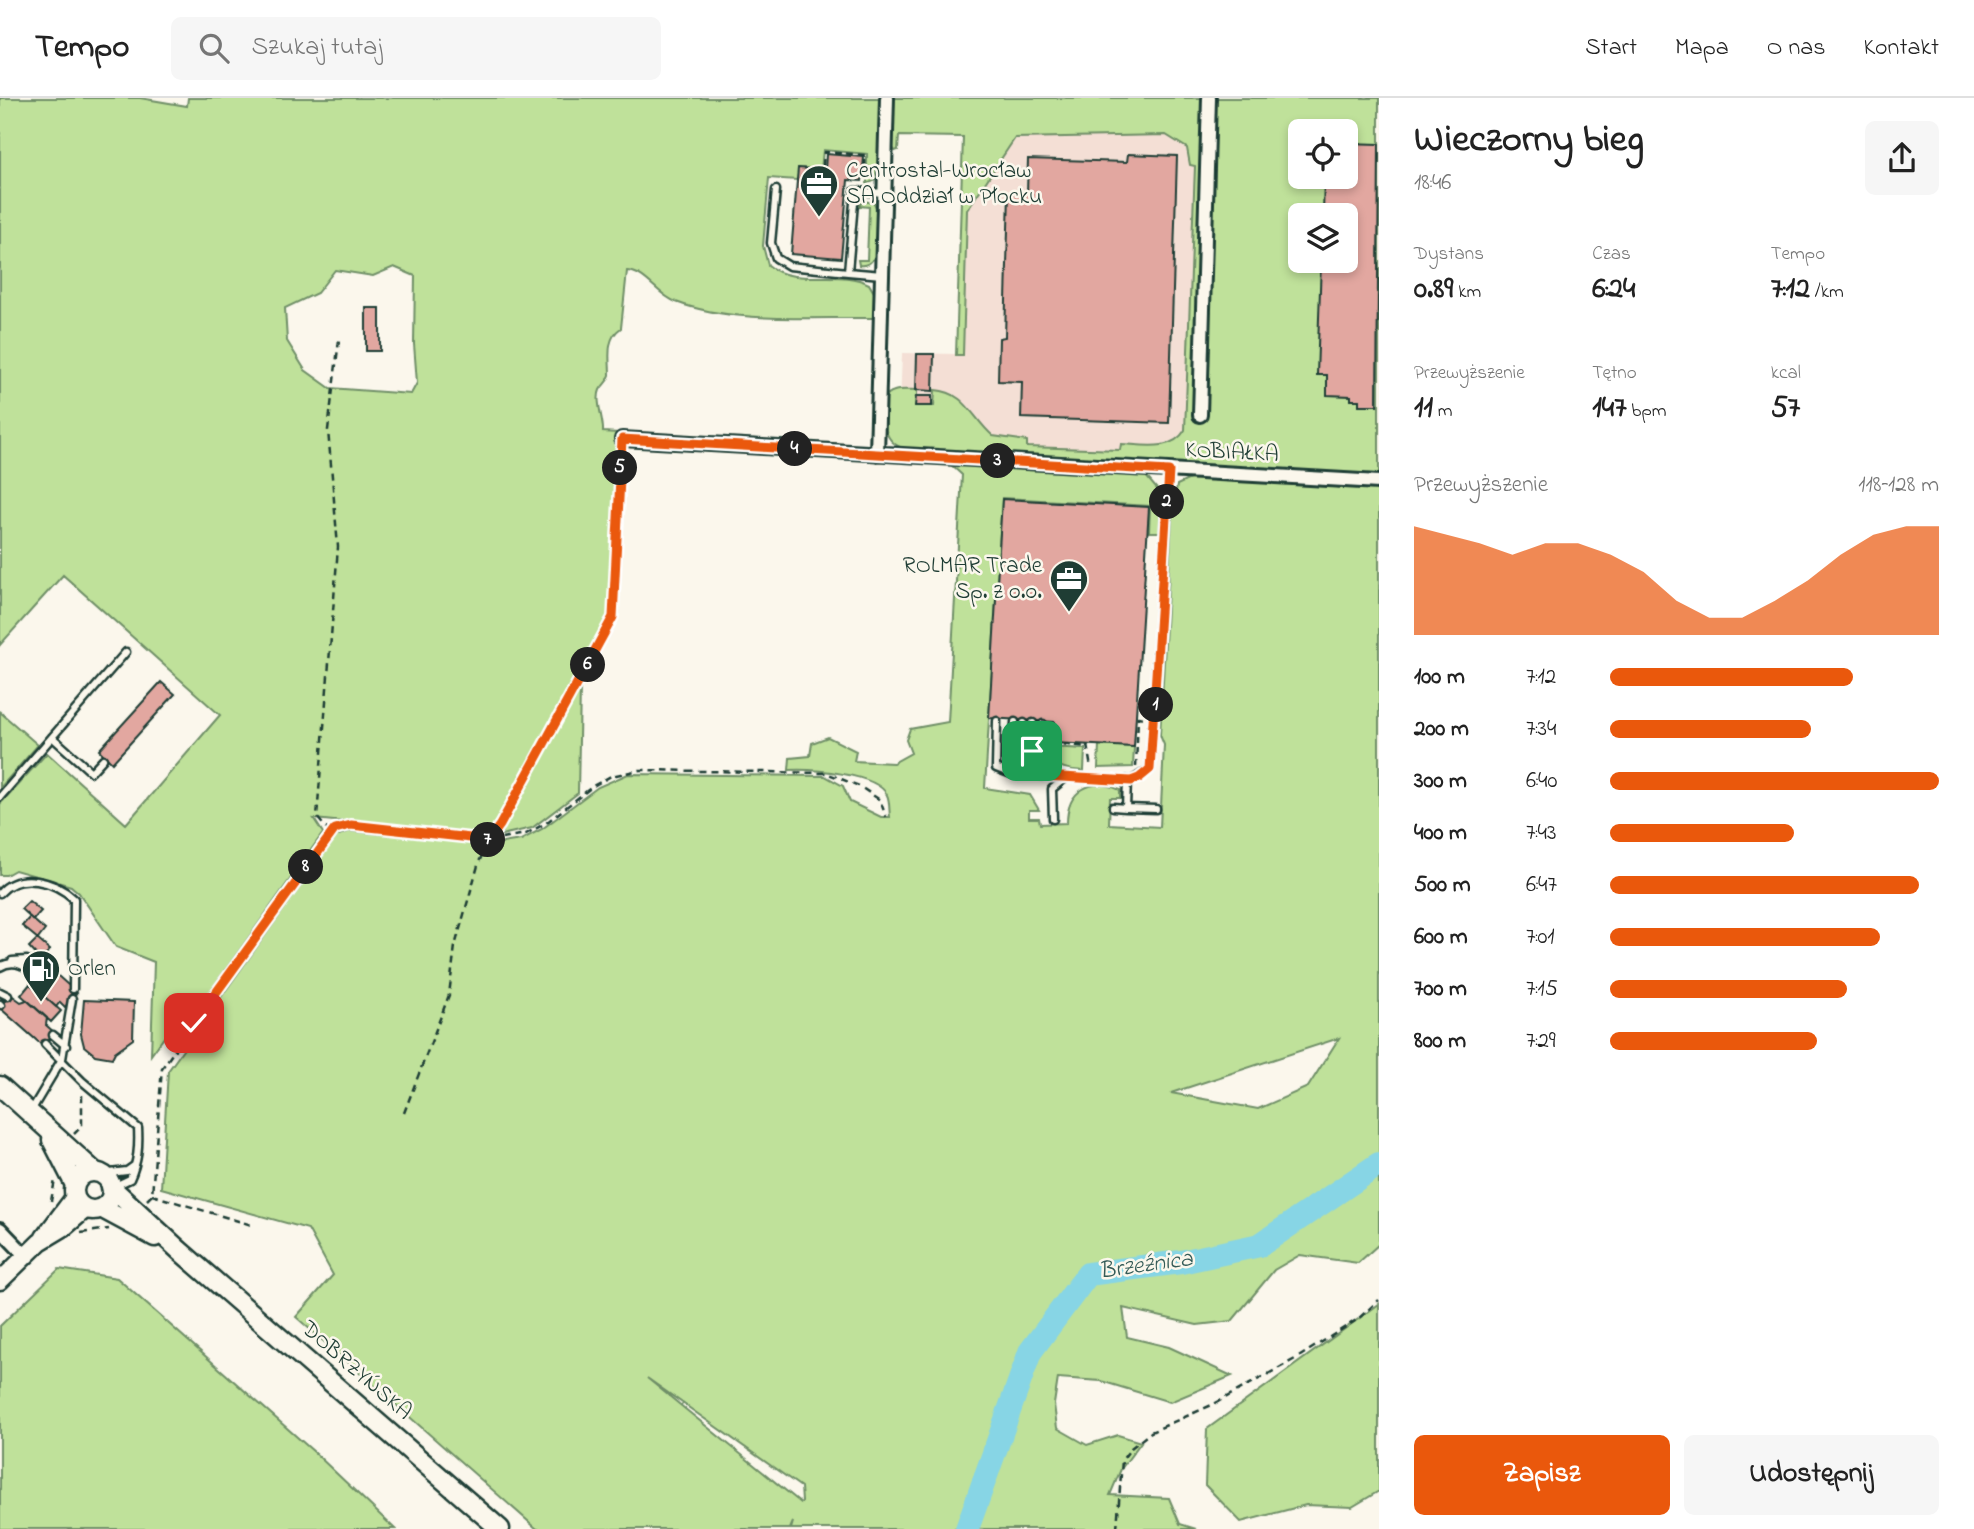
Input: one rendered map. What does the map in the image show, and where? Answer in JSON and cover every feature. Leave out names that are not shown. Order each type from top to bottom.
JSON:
[{"type":"main road","name":"DOBRZYŃSKA","points":[[0,1086],[180,1251],[500,1529]]},
{"type":"main road","name":"DOBRZYŃSKA","points":[[48,1131],[84,1200],[180,1251]]},
{"type":"main road","points":[[83,1175],[102,1178],[110,1200],[84,1200],[83,1175]]},
{"type":"street","points":[[877,454],[887,98]]},
{"type":"street","points":[[1200,415],[1209,98]]},
{"type":"street","name":"KOBIAŁKA","points":[[622,439],[1379,482]]},
{"type":"street","points":[[0,1281],[84,1200]]},
{"type":"street","points":[[0,1229],[26,1256]]},
{"type":"lane","points":[[776,190],[771,243],[776,258],[789,266],[882,275]]},
{"type":"lane","points":[[848,272],[855,191],[884,193]]},
{"type":"lane","points":[[997,721],[996,768],[1009,774],[1042,773],[1066,778],[1127,780],[1146,774],[1152,763],[1169,471]]},
{"type":"lane","points":[[0,797],[126,652]]},
{"type":"lane","points":[[1015,722],[1014,743],[1028,764],[1042,773]]},
{"type":"lane","points":[[1023,755],[1024,723]]},
{"type":"lane","points":[[1033,723],[1032,755],[1042,773]]},
{"type":"lane","points":[[1043,724],[1043,761],[1052,772],[1066,778]]},
{"type":"lane","points":[[52,737],[91,772],[103,760]]},
{"type":"lane","points":[[1053,819],[1052,789],[1066,778]]},
{"type":"lane","points":[[1126,808],[1127,780]]},
{"type":"lane","points":[[1113,807],[1156,809]]},
{"type":"lane","points":[[0,893],[13,883],[27,880],[59,888],[74,899],[73,989]]},
{"type":"lane","points":[[0,967],[8,962],[27,960],[46,970]]},
{"type":"lane","points":[[8,962],[18,964],[39,977]]},
{"type":"lane","points":[[0,992],[8,996]]},
{"type":"lane","points":[[30,1113],[62,1059],[71,1003]]},
{"type":"lane","points":[[53,1035],[66,1046]]},
{"type":"lane","points":[[45,1044],[82,1082],[138,1128],[139,1152],[130,1179],[102,1178]]},
{"type":"lane","points":[[102,1178],[127,1171],[136,1164]]},
{"type":"path","points":[[823,166],[824,152],[865,155],[864,192]]},
{"type":"path","points":[[330,833],[317,817],[338,547],[328,430],[339,340]]},
{"type":"path","points":[[404,1113],[449,995],[455,946],[479,862],[613,617],[622,439]]},
{"type":"path","points":[[1133,771],[1138,718],[1149,718]]},
{"type":"path","points":[[1053,735],[1052,745],[1087,746],[1091,757],[1091,770],[1101,770]]},
{"type":"path","points":[[255,1226],[152,1195],[162,1068],[335,829],[351,825],[489,840],[526,834],[611,776],[652,769],[835,774],[880,800],[886,817]]},
{"type":"path","points":[[75,1154],[80,1150],[70,1139],[82,1126],[82,1082]]},
{"type":"path","points":[[64,1218],[115,1224]]},
{"type":"path","points":[[64,1218],[81,1233],[114,1228]]},
{"type":"path","points":[[1118,1529],[1122,1460],[1131,1448],[1151,1432],[1214,1404],[1297,1358],[1357,1319],[1379,1300]]},
{"type":"shaded area","points":[[1196,132],[1187,439],[1162,456],[912,442],[899,430],[902,353],[956,354],[963,136]]},
{"type":"green space","points":[[0,98],[140,98],[187,106],[188,98],[882,98],[879,173],[876,180],[867,184],[867,154],[823,150],[821,170],[799,168],[797,180],[769,178],[763,246],[768,265],[779,272],[804,277],[845,278],[869,284],[876,296],[875,318],[774,318],[723,314],[669,299],[640,275],[627,271],[621,328],[610,343],[610,375],[599,394],[603,432],[618,433],[609,622],[495,826],[482,836],[314,819],[323,833],[178,1037],[165,1036],[151,1055],[154,962],[116,947],[79,893],[71,886],[15,870],[0,875],[0,804],[47,753],[126,824],[220,715],[63,575],[0,645]],"holes":[[[394,267],[415,276],[414,344],[417,383],[411,394],[330,388],[305,370],[287,341],[285,308],[317,293],[335,270],[373,276]]]},
{"type":"green space","points":[[893,98],[1203,98],[1193,419],[1203,420],[1213,98],[1379,98],[1379,476],[910,450],[894,443],[886,432],[883,400],[889,393],[902,390],[917,390],[917,406],[934,406],[935,390],[946,392],[968,407],[993,436],[1027,441],[1027,447],[1120,450],[1121,444],[1156,446],[1173,442],[1179,437],[1185,430],[1195,166],[1190,165],[1187,148],[1166,135],[1015,138],[967,210],[963,355],[956,355],[963,137],[899,136],[898,150],[895,151],[891,145]]},
{"type":"green space","points":[[863,201],[874,203],[877,210],[879,241],[873,259],[867,264],[859,265],[858,260],[867,260],[869,207],[859,206]]},
{"type":"green space","points":[[951,465],[1145,475],[1162,495],[1160,532],[1149,532],[1150,506],[1002,498],[985,788],[1030,795],[1039,810],[1029,810],[1029,818],[1039,818],[1040,824],[1067,823],[1071,802],[1076,795],[1083,789],[1099,785],[1120,790],[1120,798],[1110,798],[1109,824],[1160,827],[1164,745],[1160,735],[1172,517],[1177,485],[1192,478],[1379,488],[1379,1244],[1358,1263],[1300,1255],[1274,1270],[1232,1321],[1197,1325],[1123,1308],[1127,1337],[1169,1347],[1232,1376],[1170,1402],[1101,1381],[1058,1378],[1054,1404],[1057,1428],[1087,1445],[1118,1435],[1141,1442],[1121,1469],[1110,1495],[1169,1498],[1180,1524],[1196,1529],[791,1529],[793,1522],[790,1529],[537,1529],[296,1317],[333,1275],[308,1229],[161,1188],[168,1071],[336,836],[350,831],[496,844],[521,840],[542,829],[598,787],[628,774],[825,776],[843,786],[850,802],[881,817],[890,817],[887,795],[871,782],[842,774],[789,770],[790,758],[810,756],[812,743],[828,737],[856,751],[854,761],[893,763],[911,753],[906,740],[910,729],[948,722],[962,475]],"holes":[[[1339,1038],[1308,1087],[1258,1109],[1171,1093]],[[647,1378],[801,1487],[802,1502],[801,1503]]]},
{"type":"green space","points":[[580,687],[578,793],[532,828],[501,835],[511,810]]},
{"type":"green space","points":[[0,712],[38,745],[0,788]]},
{"type":"green space","points":[[1048,727],[1051,727],[1050,747],[1085,749],[1084,771],[1063,768],[1052,760],[1048,747]]},
{"type":"green space","points":[[1099,745],[1134,747],[1133,767],[1098,768]]},
{"type":"green space","points":[[59,1269],[117,1278],[314,1452],[395,1529],[0,1529],[0,1326]]},
{"type":"green space","points":[[1379,1304],[1379,1491],[1352,1507],[1306,1505],[1241,1522],[1205,1485],[1207,1429]]},
{"type":"building","points":[[1358,143],[1379,144],[1377,405],[1359,405],[1359,400],[1351,400],[1351,396],[1327,395],[1327,375],[1317,375],[1321,273],[1358,273],[1358,203],[1323,203],[1324,189],[1358,189]]},
{"type":"building","name":"Centrostal-Wrocław SA Oddział w Płocku","points":[[826,154],[864,157],[862,181],[848,180],[841,258],[791,254],[798,168],[825,170]]},
{"type":"building","points":[[1128,154],[1177,156],[1169,423],[1021,418],[1022,382],[998,381],[999,338],[1005,337],[1009,193],[1027,193],[1028,159],[1127,162]]},
{"type":"building","points":[[366,308],[380,308],[380,351],[366,351]]},
{"type":"building","points":[[917,354],[934,354],[933,391],[916,390]]},
{"type":"building","points":[[916,396],[932,396],[932,406],[915,406]]},
{"type":"building","name":"ROLMAR Trade Sp. z o.o.","points":[[1002,499],[1149,507],[1134,747],[1054,743],[1055,722],[989,718]]},
{"type":"building","points":[[161,682],[175,694],[112,763],[99,750]]},
{"type":"building","points":[[29,901],[41,911],[33,920],[21,909]]},
{"type":"building","points":[[30,917],[45,930],[38,939],[22,926]]},
{"type":"building","points":[[37,939],[50,950],[41,960],[29,947]]},
{"type":"building","points":[[48,967],[77,993],[65,1007],[60,1002],[56,1007],[36,989],[40,985],[36,981]]},
{"type":"building","name":"Orlen","points":[[30,984],[61,1011],[51,1022],[21,995]]},
{"type":"building","points":[[10,994],[21,1002],[27,1000],[47,1018],[46,1025],[55,1033],[43,1046],[0,1008]]},
{"type":"building","points":[[84,1000],[134,1002],[133,1039],[115,1052],[112,1058],[95,1055],[84,1046],[81,1034]]},
{"type":"waterway","name":"Brzeźnica","points":[[967,1529],[1030,1352],[1088,1274],[1181,1262],[1260,1245],[1379,1164]]},
{"type":"place","name":"Centrostal-Wrocław SA Oddział w Płocku","points":[[819,218]]},
{"type":"place","name":"ROLMAR Trade Sp. z o.o.","points":[[1069,613]]},
{"type":"place","name":"Orlen","points":[[41,1003]]},
{"type":"route","points":[[194,1023],[327,836],[335,829],[351,825],[489,840],[500,825],[613,617],[622,439],[1169,471],[1153,756],[1150,769],[1131,781],[1045,776],[1034,761],[1032,751]]}]
